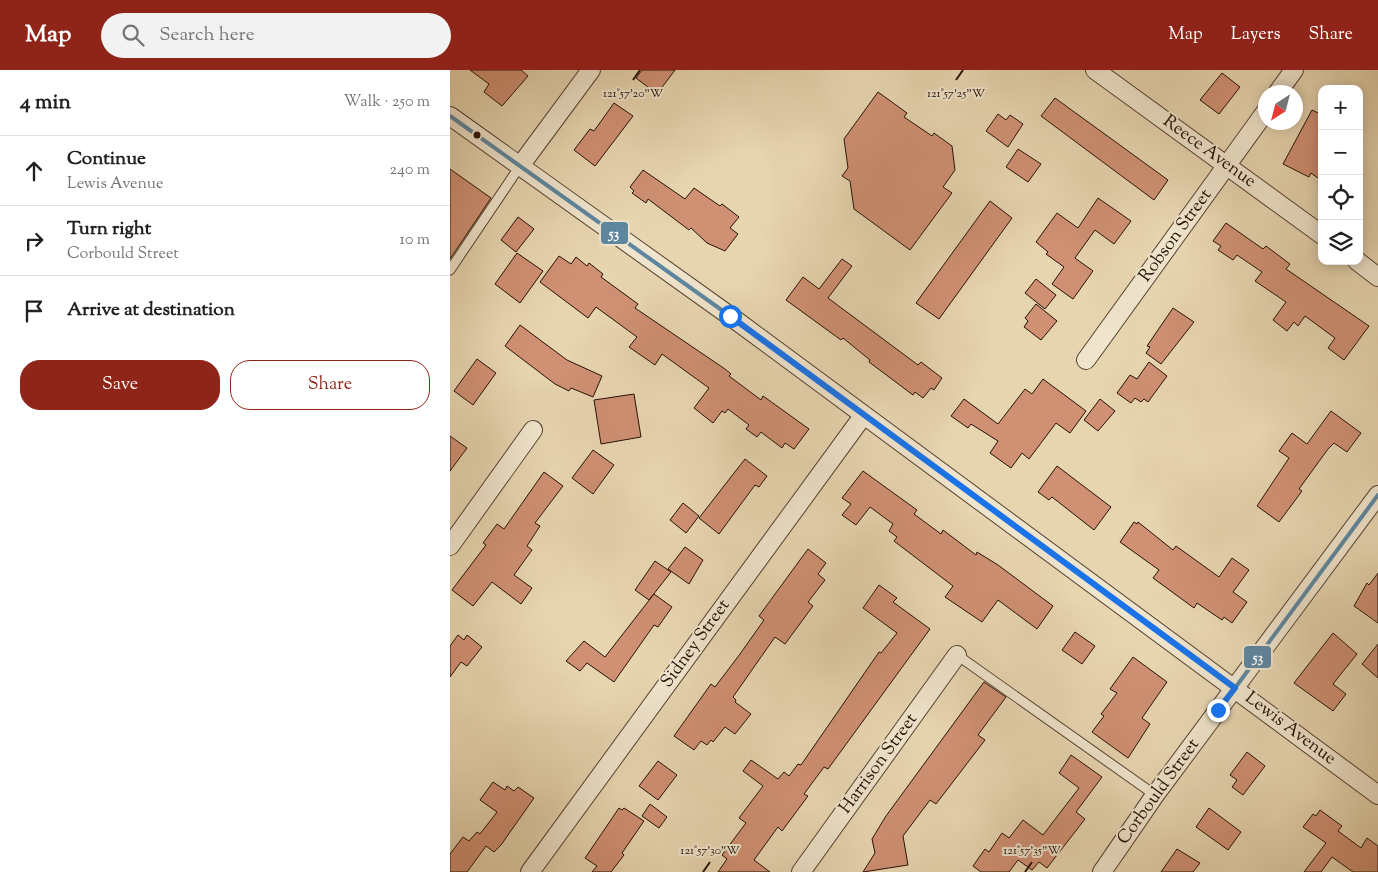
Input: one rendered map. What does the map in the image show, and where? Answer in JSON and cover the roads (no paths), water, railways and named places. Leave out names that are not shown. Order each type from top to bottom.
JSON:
[{"type":"street","points":[[520,166],[591,70]]},
{"type":"street","name":"Reece Avenue","points":[[1095,70],[1318,232]]},
{"type":"street","points":[[1283,85],[1294,70]]},
{"type":"street","name":"Lewis Avenue","points":[[450,116],[730,316],[1378,795]]},
{"type":"street","name":"Robson Street","points":[[1086,360],[1258,123]]},
{"type":"street","points":[[1362,265],[1378,277]]},
{"type":"street","name":"Sidney Street","points":[[530,872],[863,416]]},
{"type":"street","points":[[453,536],[533,430]]},
{"type":"street","name":"Corbould Street","points":[[1102,872],[1154,795],[1378,495]]},
{"type":"street","name":"Harrison Street","points":[[800,872],[957,655]]},
{"type":"lane","points":[[450,270],[520,166]]},
{"type":"lane","points":[[957,655],[1154,795]]}]
